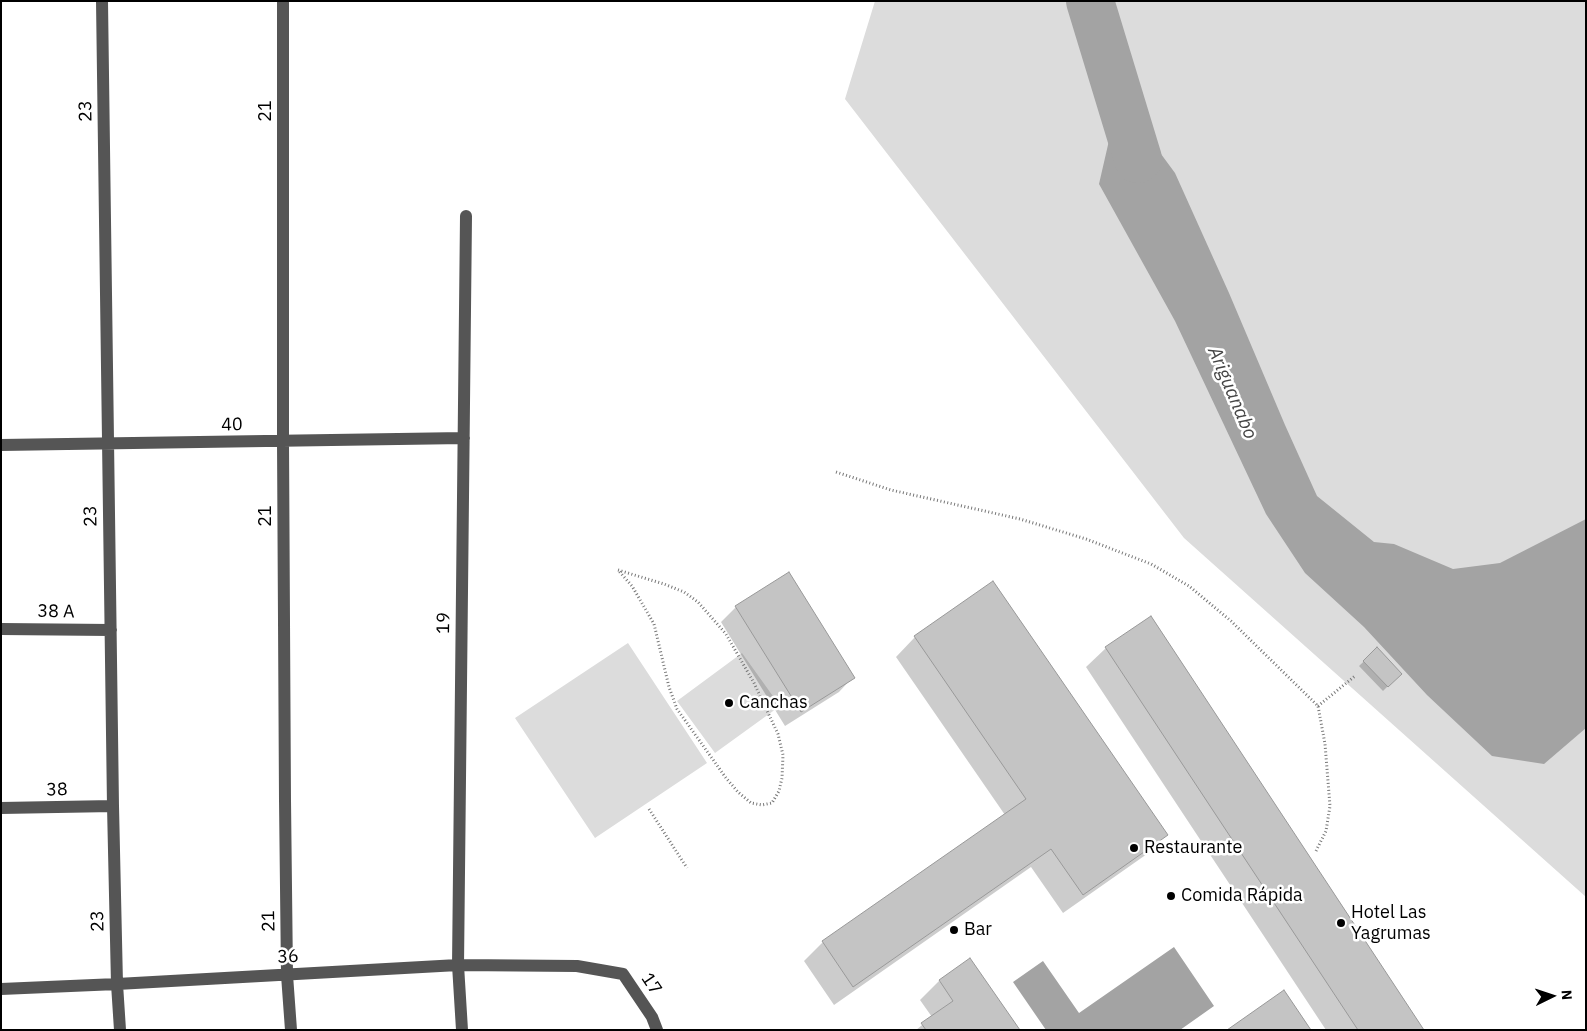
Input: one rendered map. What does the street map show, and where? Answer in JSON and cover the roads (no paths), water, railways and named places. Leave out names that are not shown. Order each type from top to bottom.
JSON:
[{"type":"street","name":"23","points":[[102,1],[113,806],[117,984],[120,1030]]},
{"type":"street","name":"21","points":[[283,1],[283,442],[287,975],[290,1030]]},
{"type":"street","name":"19","points":[[462,1030],[458,965],[466,216]]},
{"type":"street","name":"40","points":[[1,445],[108,445],[464,438]]},
{"type":"street","name":"38 A","points":[[1,629],[111,630]]},
{"type":"street","name":"38","points":[[1,808],[113,806]]},
{"type":"street","name":"36","points":[[1,989],[458,965],[577,966]]},
{"type":"street","name":"17","points":[[577,966],[623,974],[652,1017],[657,1030]]},
{"type":"water","points":[[1119,97],[1175,173],[1317,496],[1374,542],[1394,544],[1453,569],[1500,563],[1586,519],[1586,728],[1544,764],[1492,756],[1427,695],[1364,627],[1305,573],[1266,514],[1175,321],[1099,184]]},
{"type":"water","points":[[1174,947],[1214,1006],[1180,1030],[1046,1030],[1013,982],[1043,961],[1079,1013]]},
{"type":"waterway","name":"Ariguanabo","points":[[1090,1],[1138,159]]},
{"type":"place","name":"Canchas","points":[[729,703]]},
{"type":"place","name":"Restaurante","points":[[1134,848]]},
{"type":"place","name":"Comida Rápida","points":[[1171,896]]},
{"type":"place","name":"Hotel Las Yagrumas","points":[[1341,923]]},
{"type":"place","name":"Bar","points":[[954,930]]}]
